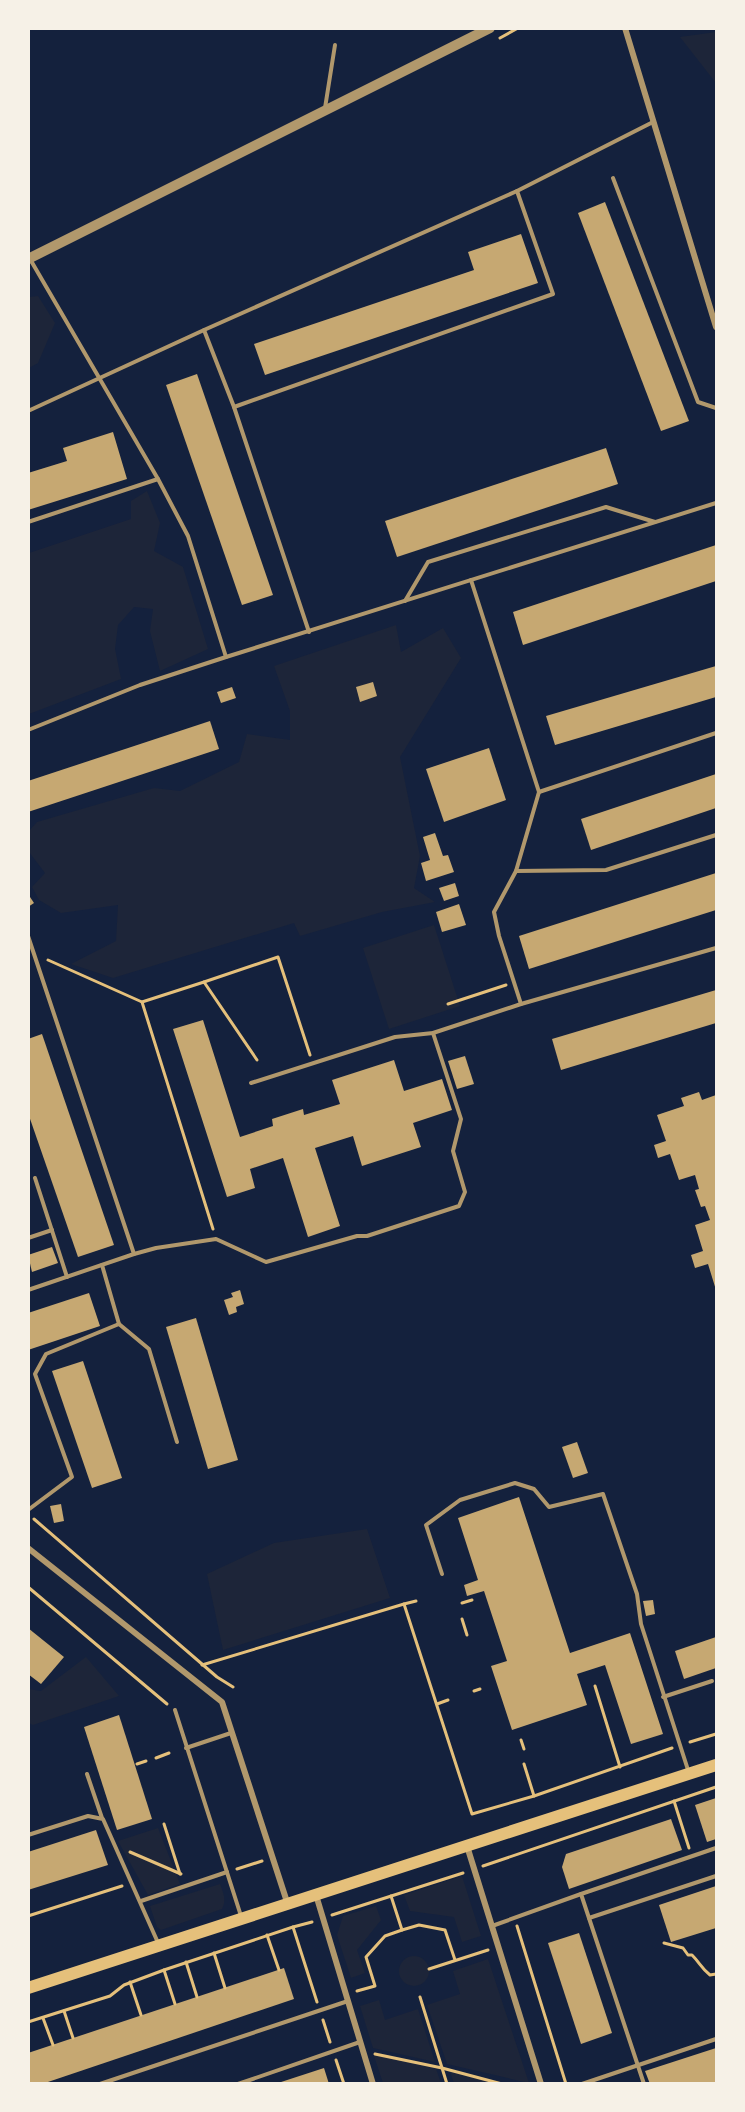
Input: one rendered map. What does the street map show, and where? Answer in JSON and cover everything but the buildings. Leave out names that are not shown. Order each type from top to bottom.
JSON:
[{"type":"main road","points":[[28,1988],[717,1765]]},
{"type":"street","points":[[29,259],[490,28]]},
{"type":"street","points":[[625,28],[717,327]]},
{"type":"street","points":[[28,1548],[222,1702],[288,1905]]},
{"type":"street","points":[[467,1846],[542,2084]]},
{"type":"street","points":[[316,1895],[374,2084]]},
{"type":"lane","points":[[325,112],[335,45]]},
{"type":"lane","points":[[28,411],[517,191],[653,122]]},
{"type":"lane","points":[[613,178],[698,402],[717,408]]},
{"type":"lane","points":[[234,407],[553,294],[517,191]]},
{"type":"lane","points":[[29,259],[158,478],[188,536],[226,657]]},
{"type":"lane","points":[[204,330],[234,407],[309,632]]},
{"type":"lane","points":[[28,522],[158,478]]},
{"type":"lane","points":[[28,730],[140,686],[226,657],[717,502]]},
{"type":"lane","points":[[404,602],[428,562],[606,507],[655,522]]},
{"type":"lane","points":[[471,580],[539,792],[516,871],[494,912],[521,1004]]},
{"type":"lane","points":[[539,792],[717,733]]},
{"type":"lane","points":[[516,871],[606,870],[717,835]]},
{"type":"lane","points":[[28,936],[134,1254]]},
{"type":"lane","points":[[251,1083],[395,1037],[433,1033],[521,1004],[717,948]]},
{"type":"lane","points":[[28,957],[33,952]]},
{"type":"lane","points":[[28,1290],[156,1248],[216,1239],[266,1262],[357,1236],[367,1236],[459,1206],[465,1192],[453,1151],[461,1119],[433,1033]]},
{"type":"lane","points":[[35,1178],[67,1277]]},
{"type":"lane","points":[[28,1238],[52,1230]]},
{"type":"lane","points":[[102,1265],[119,1324],[148,1349],[177,1442]]},
{"type":"lane","points":[[28,1512],[72,1477],[35,1374],[46,1354],[119,1324]]},
{"type":"lane","points":[[442,1574],[426,1525],[460,1500],[515,1483],[534,1489],[549,1507],[603,1494],[637,1594],[641,1624],[663,1697],[690,1774]]},
{"type":"lane","points":[[663,1697],[712,1681]]},
{"type":"lane","points":[[174,1710],[242,1919]]},
{"type":"lane","points":[[186,1748],[232,1733]]},
{"type":"lane","points":[[87,1774],[103,1819],[159,1945]]},
{"type":"lane","points":[[28,1835],[88,1816],[103,1819]]},
{"type":"lane","points":[[492,1926],[717,1848]]},
{"type":"lane","points":[[141,1901],[227,1872]]},
{"type":"lane","points":[[588,1918],[717,1876]]},
{"type":"lane","points":[[580,1894],[644,2084]]},
{"type":"lane","points":[[100,2084],[320,2010],[348,1998]]},
{"type":"lane","points":[[582,2084],[717,2039]]},
{"type":"lane","points":[[238,2084],[360,2042]]},
{"type":"path","points":[[33,952],[58,966],[142,1002],[278,957],[313,1064]]},
{"type":"path","points":[[204,982],[257,1060]]},
{"type":"path","points":[[448,1004],[514,983]]},
{"type":"path","points":[[142,1002],[216,1239]]},
{"type":"path","points":[[28,1512],[202,1665],[233,1686]]},
{"type":"path","points":[[28,1587],[174,1710]]},
{"type":"path","points":[[462,1603],[472,1600]]},
{"type":"path","points":[[202,1665],[416,1601]]},
{"type":"path","points":[[404,1604],[472,1814],[534,1796],[717,1734]]},
{"type":"path","points":[[462,1619],[467,1635]]},
{"type":"path","points":[[595,1686],[620,1767]]},
{"type":"path","points":[[474,1691],[480,1689]]},
{"type":"path","points":[[437,1704],[448,1700]]},
{"type":"path","points":[[520,1740],[524,1749]]},
{"type":"path","points":[[156,1758],[169,1753]]},
{"type":"path","points":[[137,1764],[146,1761]]},
{"type":"path","points":[[524,1764],[534,1796]]},
{"type":"path","points":[[28,2022],[110,1996],[124,1984],[186,1962],[474,1869],[717,1787]]},
{"type":"path","points":[[674,1801],[692,1857]]},
{"type":"path","points":[[164,1824],[185,1887]]},
{"type":"path","points":[[115,1846],[181,1874]]},
{"type":"path","points":[[227,1872],[272,1857]]},
{"type":"path","points":[[28,1916],[132,1883]]},
{"type":"path","points":[[391,1896],[402,1930]]},
{"type":"path","points":[[514,1918],[566,2084]]},
{"type":"path","points":[[348,1998],[375,1986],[366,1957],[385,1936],[419,1925],[445,1930],[455,1960]]},
{"type":"path","points":[[293,1927],[344,2084]]},
{"type":"path","points":[[267,1935],[279,1970]]},
{"type":"path","points":[[664,1943],[683,1948],[710,1975],[717,1974]]},
{"type":"path","points":[[429,1969],[499,1947]]},
{"type":"path","points":[[214,1953],[225,1988]]},
{"type":"path","points":[[186,1962],[197,1997]]},
{"type":"path","points":[[164,1970],[175,2004]]},
{"type":"path","points":[[130,1982],[141,2016]]},
{"type":"path","points":[[420,1997],[447,2084]]},
{"type":"path","points":[[64,2011],[73,2038]]},
{"type":"path","points":[[44,2018],[53,2045]]},
{"type":"path","points":[[363,2052],[442,2068],[502,2084]]},
{"type":"shaded area","points":[[716,32],[716,83],[680,37]]},
{"type":"shaded area","points":[[38,296],[55,323],[38,363],[29,368],[29,297]]},
{"type":"shaded area","points":[[147,491],[160,523],[154,551],[183,567],[208,649],[160,671],[150,631],[153,609],[134,607],[118,625],[115,649],[121,679],[29,714],[29,553],[131,519],[131,501]]},
{"type":"shaded area","points":[[396,625],[401,652],[443,628],[461,658],[400,757],[420,856],[414,888],[435,902],[382,912],[300,936],[294,923],[113,978],[71,964],[116,941],[118,905],[61,913],[39,900],[32,887],[45,873],[29,852],[29,831],[37,822],[154,788],[180,791],[239,762],[247,734],[290,740],[290,711],[274,666]]},
{"type":"shaded area","points":[[434,925],[460,1006],[389,1029],[363,948]]},
{"type":"shaded area","points":[[367,1529],[390,1598],[223,1650],[207,1574],[274,1543]]},
{"type":"shaded area","points":[[86,1657],[119,1696],[33,1725],[29,1723],[29,1689],[41,1691]]},
{"type":"shaded area","points":[[158,1828],[180,1884],[148,1895],[118,1841]]},
{"type":"shaded area","points":[[462,1876],[481,1936],[462,1942],[454,1917],[410,1911],[404,1895]]},
{"type":"shaded area","points":[[220,1884],[224,1899],[222,1909],[161,1930],[157,1927],[150,1906]]},
{"type":"shaded area","points":[[376,1906],[381,1920],[357,1950],[365,1973],[351,1978],[337,1935],[343,1916]]},
{"type":"shaded area","points":[[414,1956],[425,1960],[429,1971],[425,1982],[414,1986],[403,1982],[399,1971],[403,1960]]},
{"type":"shaded area","points":[[488,1959],[529,2083],[447,2064],[427,2005],[460,1994],[453,1971]]},
{"type":"shaded area","points":[[379,2000],[385,2020],[418,2009],[435,2062],[373,2048],[360,2006]]},
{"type":"shaded area","points":[[373,2053],[436,2069],[441,2083],[383,2083]]},
{"type":"shaded area","points":[[450,2072],[493,2083],[454,2083]]}]
